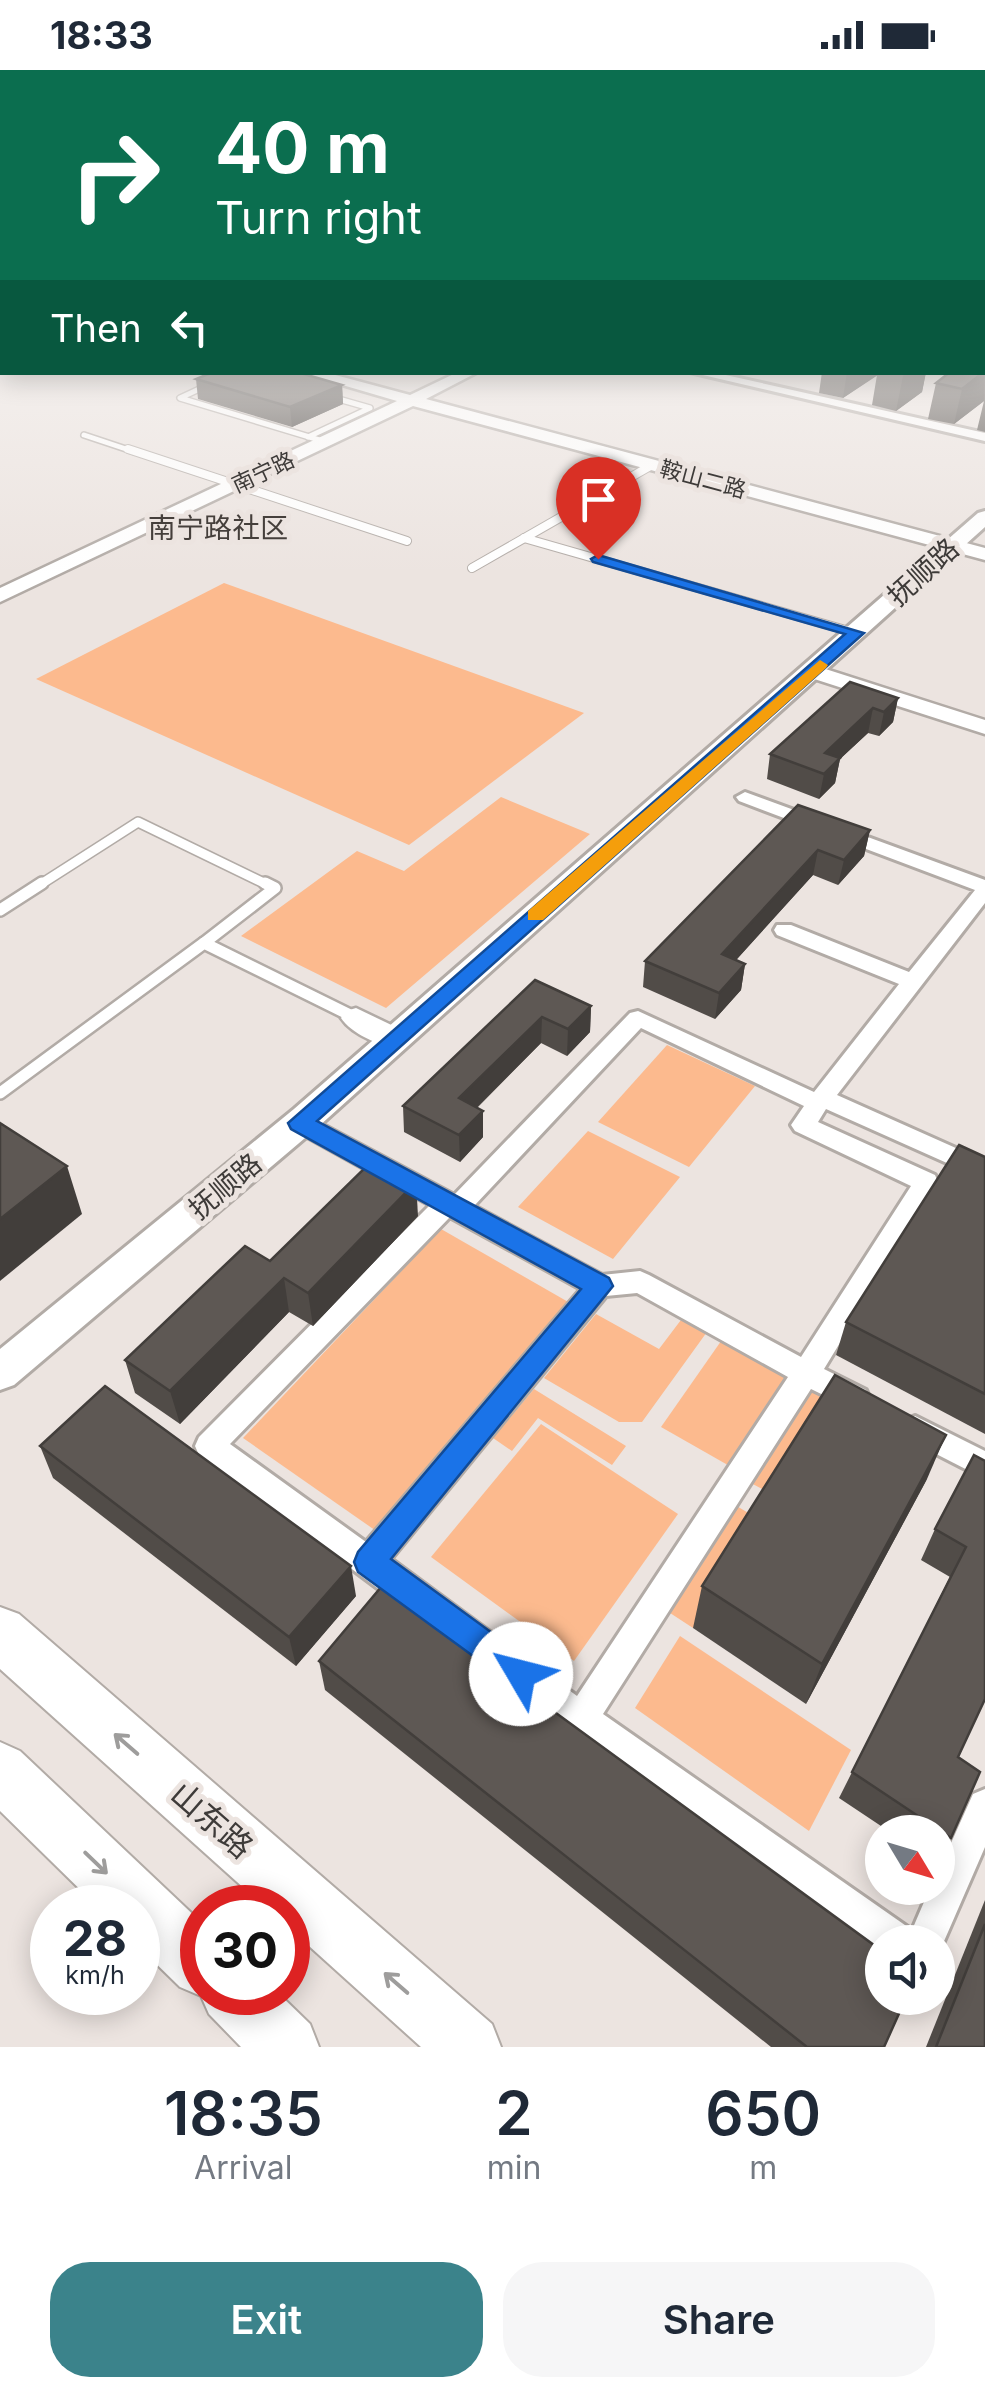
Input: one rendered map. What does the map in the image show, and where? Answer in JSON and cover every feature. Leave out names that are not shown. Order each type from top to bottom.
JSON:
[{"type":"main road","name":"抚顺路","points":[[0,1373],[308,1128],[396,1039],[985,516]]},
{"type":"main road","name":"山东路","points":[[0,1633],[470,2047]]},
{"type":"main road","points":[[0,1771],[180,1945]]},
{"type":"main road","points":[[254,2015],[287,2047]]},
{"type":"street","name":"鞍山二路","points":[[370,389],[985,554]]},
{"type":"street","name":"南宁路","points":[[0,596],[235,485],[317,440],[434,389]]},
{"type":"street","points":[[771,389],[985,438]]},
{"type":"street","points":[[813,671],[985,727]]},
{"type":"street","points":[[581,1719],[926,1182],[803,1125],[985,889],[746,796]]},
{"type":"street","points":[[784,930],[913,982]]},
{"type":"street","points":[[356,1018],[396,1039]]},
{"type":"street","points":[[874,1925],[581,1719],[208,1446],[638,1018],[985,1171]]},
{"type":"street","points":[[308,1128],[599,1286],[640,1282],[985,1466]]},
{"type":"street","points":[[370,1562],[599,1286]]},
{"type":"street","points":[[932,1925],[985,1806]]},
{"type":"lane","points":[[200,389],[180,398],[317,440],[370,408],[318,393]]},
{"type":"lane","points":[[84,435],[407,541]]},
{"type":"lane","points":[[472,568],[652,465]]},
{"type":"lane","points":[[524,538],[856,633]]},
{"type":"lane","points":[[0,910],[138,822],[276,888],[0,1093]]},
{"type":"lane","points":[[204,943],[356,1018]]},
{"type":"shaded area","points":[[224,583],[584,713],[409,845],[36,679]]},
{"type":"shaded area","points":[[501,797],[590,834],[386,1008],[241,936],[357,851],[404,871]]},
{"type":"shaded area","points":[[667,1045],[755,1086],[689,1167],[598,1122]]},
{"type":"shaded area","points":[[588,1131],[680,1177],[613,1259],[518,1207]]},
{"type":"shaded area","points":[[441,1229],[570,1303],[379,1533],[243,1438]]},
{"type":"shaded area","points":[[687,1312],[712,1325],[642,1422],[619,1422],[544,1378],[596,1314],[659,1349]]},
{"type":"shaded area","points":[[726,1334],[795,1371],[733,1468],[661,1427]]},
{"type":"shaded area","points":[[810,1387],[869,1419],[775,1496],[749,1482]]},
{"type":"shaded area","points":[[534,1389],[626,1446],[612,1465],[538,1418],[512,1451],[493,1438]]},
{"type":"shaded area","points":[[541,1424],[678,1514],[574,1661],[431,1557]]},
{"type":"shaded area","points":[[735,1505],[760,1520],[693,1628],[667,1611]]},
{"type":"shaded area","points":[[680,1636],[851,1750],[809,1831],[635,1708]]},
{"type":"building","points":[[230,389],[332,389],[290,407]]},
{"type":"building","points":[[850,682],[898,698],[884,712],[873,708],[825,753],[840,758],[824,774],[770,754]]},
{"type":"building","points":[[798,805],[870,830],[844,860],[818,850],[722,954],[745,964],[719,993],[645,961]]},
{"type":"building","points":[[535,980],[591,1006],[568,1029],[542,1017],[459,1098],[483,1111],[459,1135],[403,1106]]},
{"type":"building","points":[[0,1123],[67,1166],[0,1219]]},
{"type":"building","points":[[959,1145],[985,1157],[985,1394],[846,1322]]},
{"type":"building","points":[[374,1159],[416,1182],[308,1293],[284,1278],[170,1391],[125,1360],[245,1246],[270,1261]]},
{"type":"building","points":[[835,1375],[946,1435],[822,1664],[702,1586]]},
{"type":"building","points":[[105,1386],[351,1566],[289,1637],[40,1446]]},
{"type":"building","points":[[974,1455],[985,1461],[985,1699],[958,1757],[980,1772],[955,1829],[955,1815],[916,1815],[852,1772],[966,1547],[935,1529]]},
{"type":"building","points":[[382,1586],[865,1939],[865,2015],[898,2015],[884,2047],[807,2047],[319,1661]]},
{"type":"building","points":[[985,1924],[985,2047],[936,2047],[949,2015],[955,2015],[955,1999]]},
{"type":"slow traffic","points":[[536,916],[820,665]]},
{"type":"district","name":"南宁路社区","points":[[218,528]]},
{"type":"route","points":[[521,1674],[370,1562],[599,1286],[300,1123],[856,633],[598,559]]}]
